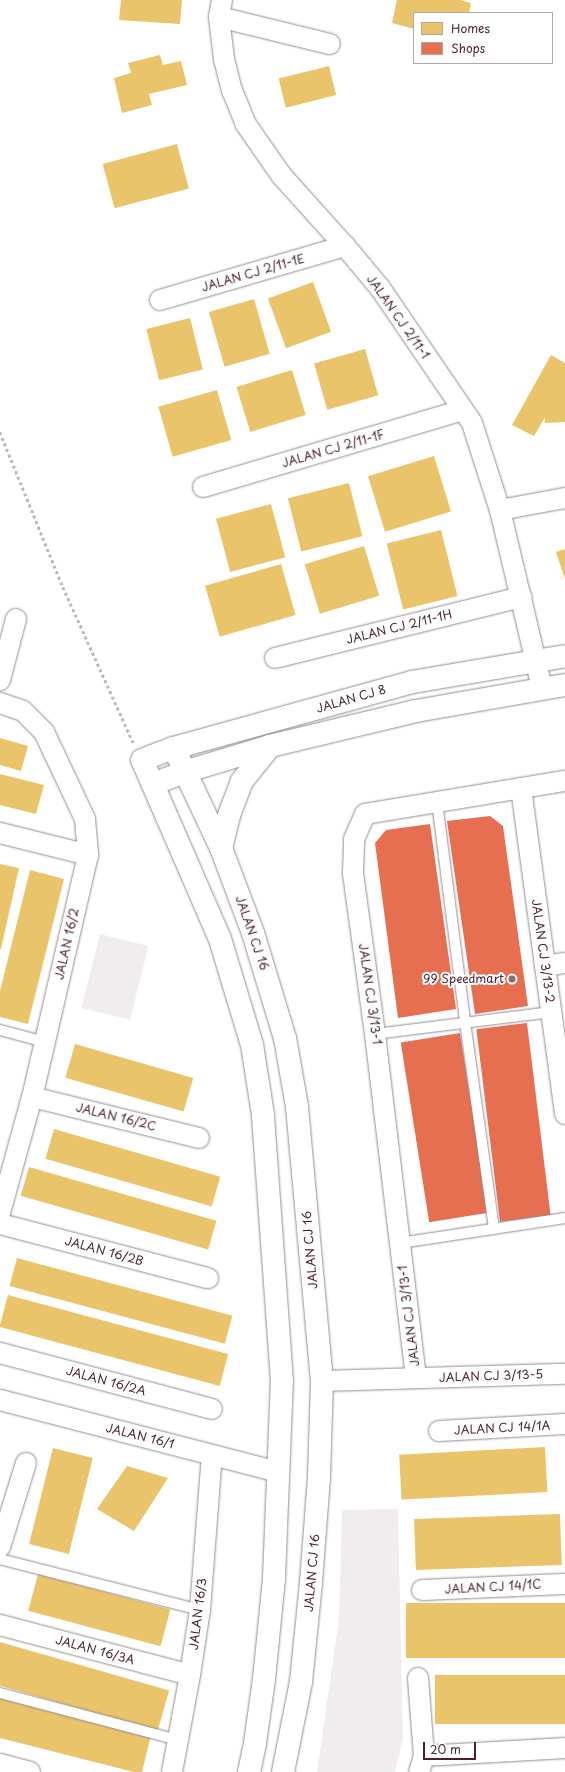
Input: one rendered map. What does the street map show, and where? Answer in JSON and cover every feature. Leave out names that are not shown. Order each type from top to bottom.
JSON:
[{"type":"street","points":[[221,9],[330,44]]},
{"type":"street","name":"JALAN CJ 2/11-1","points":[[221,9],[224,59],[232,90],[245,123],[281,176],[345,246],[380,288],[472,423],[500,510],[522,597],[542,688]]},
{"type":"street","name":"JALAN CJ 2/11-1E","points":[[160,300],[345,246]]},
{"type":"street","name":"JALAN CJ 2/11-1F","points":[[203,487],[463,410]]},
{"type":"street","points":[[500,510],[565,498]]},
{"type":"street","name":"JALAN CJ 2/11-1H","points":[[275,658],[522,597]]},
{"type":"street","points":[[0,680],[16,619]]},
{"type":"street","name":"JALAN CJ 8","points":[[142,760],[174,748],[412,682],[536,659],[565,656]]},
{"type":"street","name":"JALAN CJ 8","points":[[153,784],[184,772],[270,746],[416,711],[565,685]]},
{"type":"street","name":"JALAN 16/2","points":[[0,703],[22,711],[44,732],[85,819],[88,855],[32,1097],[3,1191],[0,1213]]},
{"type":"street","points":[[221,848],[229,815],[242,781],[270,746]]},
{"type":"street","name":"JALAN CJ 16","points":[[174,748],[221,848],[253,933],[285,1038],[297,1108],[322,1381],[319,1478],[310,1598],[301,1682],[283,1772]]},
{"type":"street","points":[[142,760],[220,939],[252,1045],[263,1115],[282,1381],[280,1472],[274,1578],[264,1679],[255,1743],[249,1772]]},
{"type":"street","name":"JALAN CJ 3/13-1","points":[[416,1378],[376,1034],[353,873],[354,839],[365,814],[565,781]]},
{"type":"street","name":"JALAN CJ 3/13-2","points":[[521,788],[565,1114]]},
{"type":"street","points":[[0,833],[88,855]]},
{"type":"street","points":[[545,966],[565,964]]},
{"type":"street","name":"JALAN 16/2C","points":[[32,1097],[199,1138]]},
{"type":"street","name":"JALAN 16/2B","points":[[0,1224],[208,1278]]},
{"type":"street","name":"JALAN 16/2A","points":[[0,1353],[212,1408]]},
{"type":"street","name":"JALAN CJ 3/13-5","points":[[322,1381],[565,1374]]},
{"type":"street","name":"JALAN 16/1","points":[[0,1400],[280,1472]]},
{"type":"street","name":"JALAN CJ 14/1A","points":[[439,1431],[565,1424]]},
{"type":"street","name":"JALAN 16/3","points":[[172,1772],[190,1676],[200,1610],[212,1455]]},
{"type":"street","points":[[0,1547],[26,1463]]},
{"type":"street","name":"JALAN CJ 14/1C","points":[[422,1590],[565,1584]]},
{"type":"street","name":"JALAN 16/3A","points":[[0,1625],[190,1676]]},
{"type":"street","points":[[418,1678],[422,1764],[565,1748]]},
{"type":"street","points":[[0,1764],[30,1772]]},
{"type":"lane","points":[[437,802],[464,1022],[494,1229]]},
{"type":"lane","points":[[376,1034],[552,1012]]},
{"type":"lane","points":[[0,1030],[45,1042]]},
{"type":"lane","points":[[400,1243],[565,1218]]},
{"type":"lane","points":[[0,1560],[200,1610]]},
{"type":"lane","points":[[0,1693],[178,1740]]},
{"type":"path","points":[[0,432],[63,587],[142,760]]},
{"type":"shaded area","points":[[100,934],[149,946],[130,1020],[82,1008]]},
{"type":"shaded area","points":[[398,1509],[403,1739],[395,1772],[317,1772],[339,1618],[342,1510]]},
{"type":"building: Homes","points":[[121,0],[182,0],[180,24],[119,20]]},
{"type":"building: Homes","points":[[397,0],[460,0],[471,3],[469,12],[413,12],[413,29],[392,23]]},
{"type":"building: Homes","points":[[160,55],[163,65],[181,61],[187,85],[149,94],[152,105],[122,113],[114,78],[131,73],[128,63]]},
{"type":"building: Homes","points":[[329,66],[336,95],[286,108],[279,79]]},
{"type":"building: Homes","points":[[177,144],[189,188],[115,208],[103,164]]},
{"type":"building: Homes","points":[[313,282],[331,332],[286,348],[268,298]]},
{"type":"building: Homes","points":[[254,299],[270,354],[225,367],[209,312]]},
{"type":"building: Homes","points":[[190,318],[203,369],[159,380],[146,329]]},
{"type":"building: Homes","points":[[365,349],[378,395],[327,410],[314,364]]},
{"type":"building: Homes","points":[[551,355],[565,363],[565,422],[545,423],[545,417],[534,436],[512,425]]},
{"type":"building: Homes","points":[[292,370],[306,415],[250,432],[237,387]]},
{"type":"building: Homes","points":[[217,390],[231,440],[173,457],[158,407]]},
{"type":"building: Homes","points":[[434,456],[451,511],[385,532],[368,476]]},
{"type":"building: Homes","points":[[349,483],[362,536],[301,552],[288,498]]},
{"type":"building: Homes","points":[[271,504],[285,557],[230,572],[216,519]]},
{"type":"building: Homes","points":[[441,530],[457,596],[403,610],[387,544]]},
{"type":"building: Homes","points":[[364,546],[379,596],[320,614],[305,564]]},
{"type":"building: Homes","points":[[565,549],[565,579],[556,552]]},
{"type":"building: Homes","points":[[281,564],[296,615],[220,637],[205,586]]},
{"type":"building: Homes","points":[[0,738],[28,746],[21,771],[0,765]]},
{"type":"building: Homes","points":[[0,774],[44,785],[36,814],[0,805]]},
{"type":"building: Homes","points":[[0,864],[19,868],[1,949],[0,949]]},
{"type":"building: Homes","points":[[30,870],[64,879],[28,1024],[0,1017],[0,991]]},
{"type":"building: Homes","points":[[75,1044],[193,1078],[184,1112],[65,1078]]},
{"type":"building: Homes","points":[[54,1129],[220,1177],[212,1206],[45,1159]]},
{"type":"building: Homes","points":[[29,1167],[216,1221],[208,1250],[21,1196]]},
{"type":"building: Homes","points":[[17,1258],[232,1316],[225,1344],[9,1286]]},
{"type":"building: Homes","points":[[8,1295],[228,1354],[220,1386],[0,1327]]},
{"type":"building: Homes","points":[[545,1447],[547,1492],[402,1500],[399,1455]]},
{"type":"building: Homes","points":[[53,1448],[93,1458],[69,1554],[29,1544]]},
{"type":"building: Homes","points":[[127,1466],[168,1478],[134,1531],[97,1509]]},
{"type":"building: Homes","points":[[560,1514],[562,1565],[416,1570],[414,1519]]},
{"type":"building: Homes","points":[[38,1574],[170,1609],[160,1646],[28,1611]]},
{"type":"building: Homes","points":[[406,1603],[565,1603],[565,1658],[406,1658]]},
{"type":"building: Homes","points":[[0,1642],[169,1691],[158,1731],[0,1686]]},
{"type":"building: Homes","points":[[435,1675],[565,1675],[565,1724],[435,1724]]},
{"type":"building: Homes","points":[[0,1697],[151,1735],[142,1772],[134,1772],[0,1738]]},
{"type":"building: Shops","points":[[490,816],[503,826],[528,1006],[475,1014],[447,821]]},
{"type":"building: Shops","points":[[430,824],[456,1009],[398,1018],[375,843],[386,830]]},
{"type":"building: Shops","points":[[527,1023],[551,1216],[500,1222],[476,1029]]},
{"type":"building: Shops","points":[[460,1033],[488,1213],[429,1222],[401,1042]]},
{"type":"place","name":"99 Speedmart","points":[[512,979]]}]
